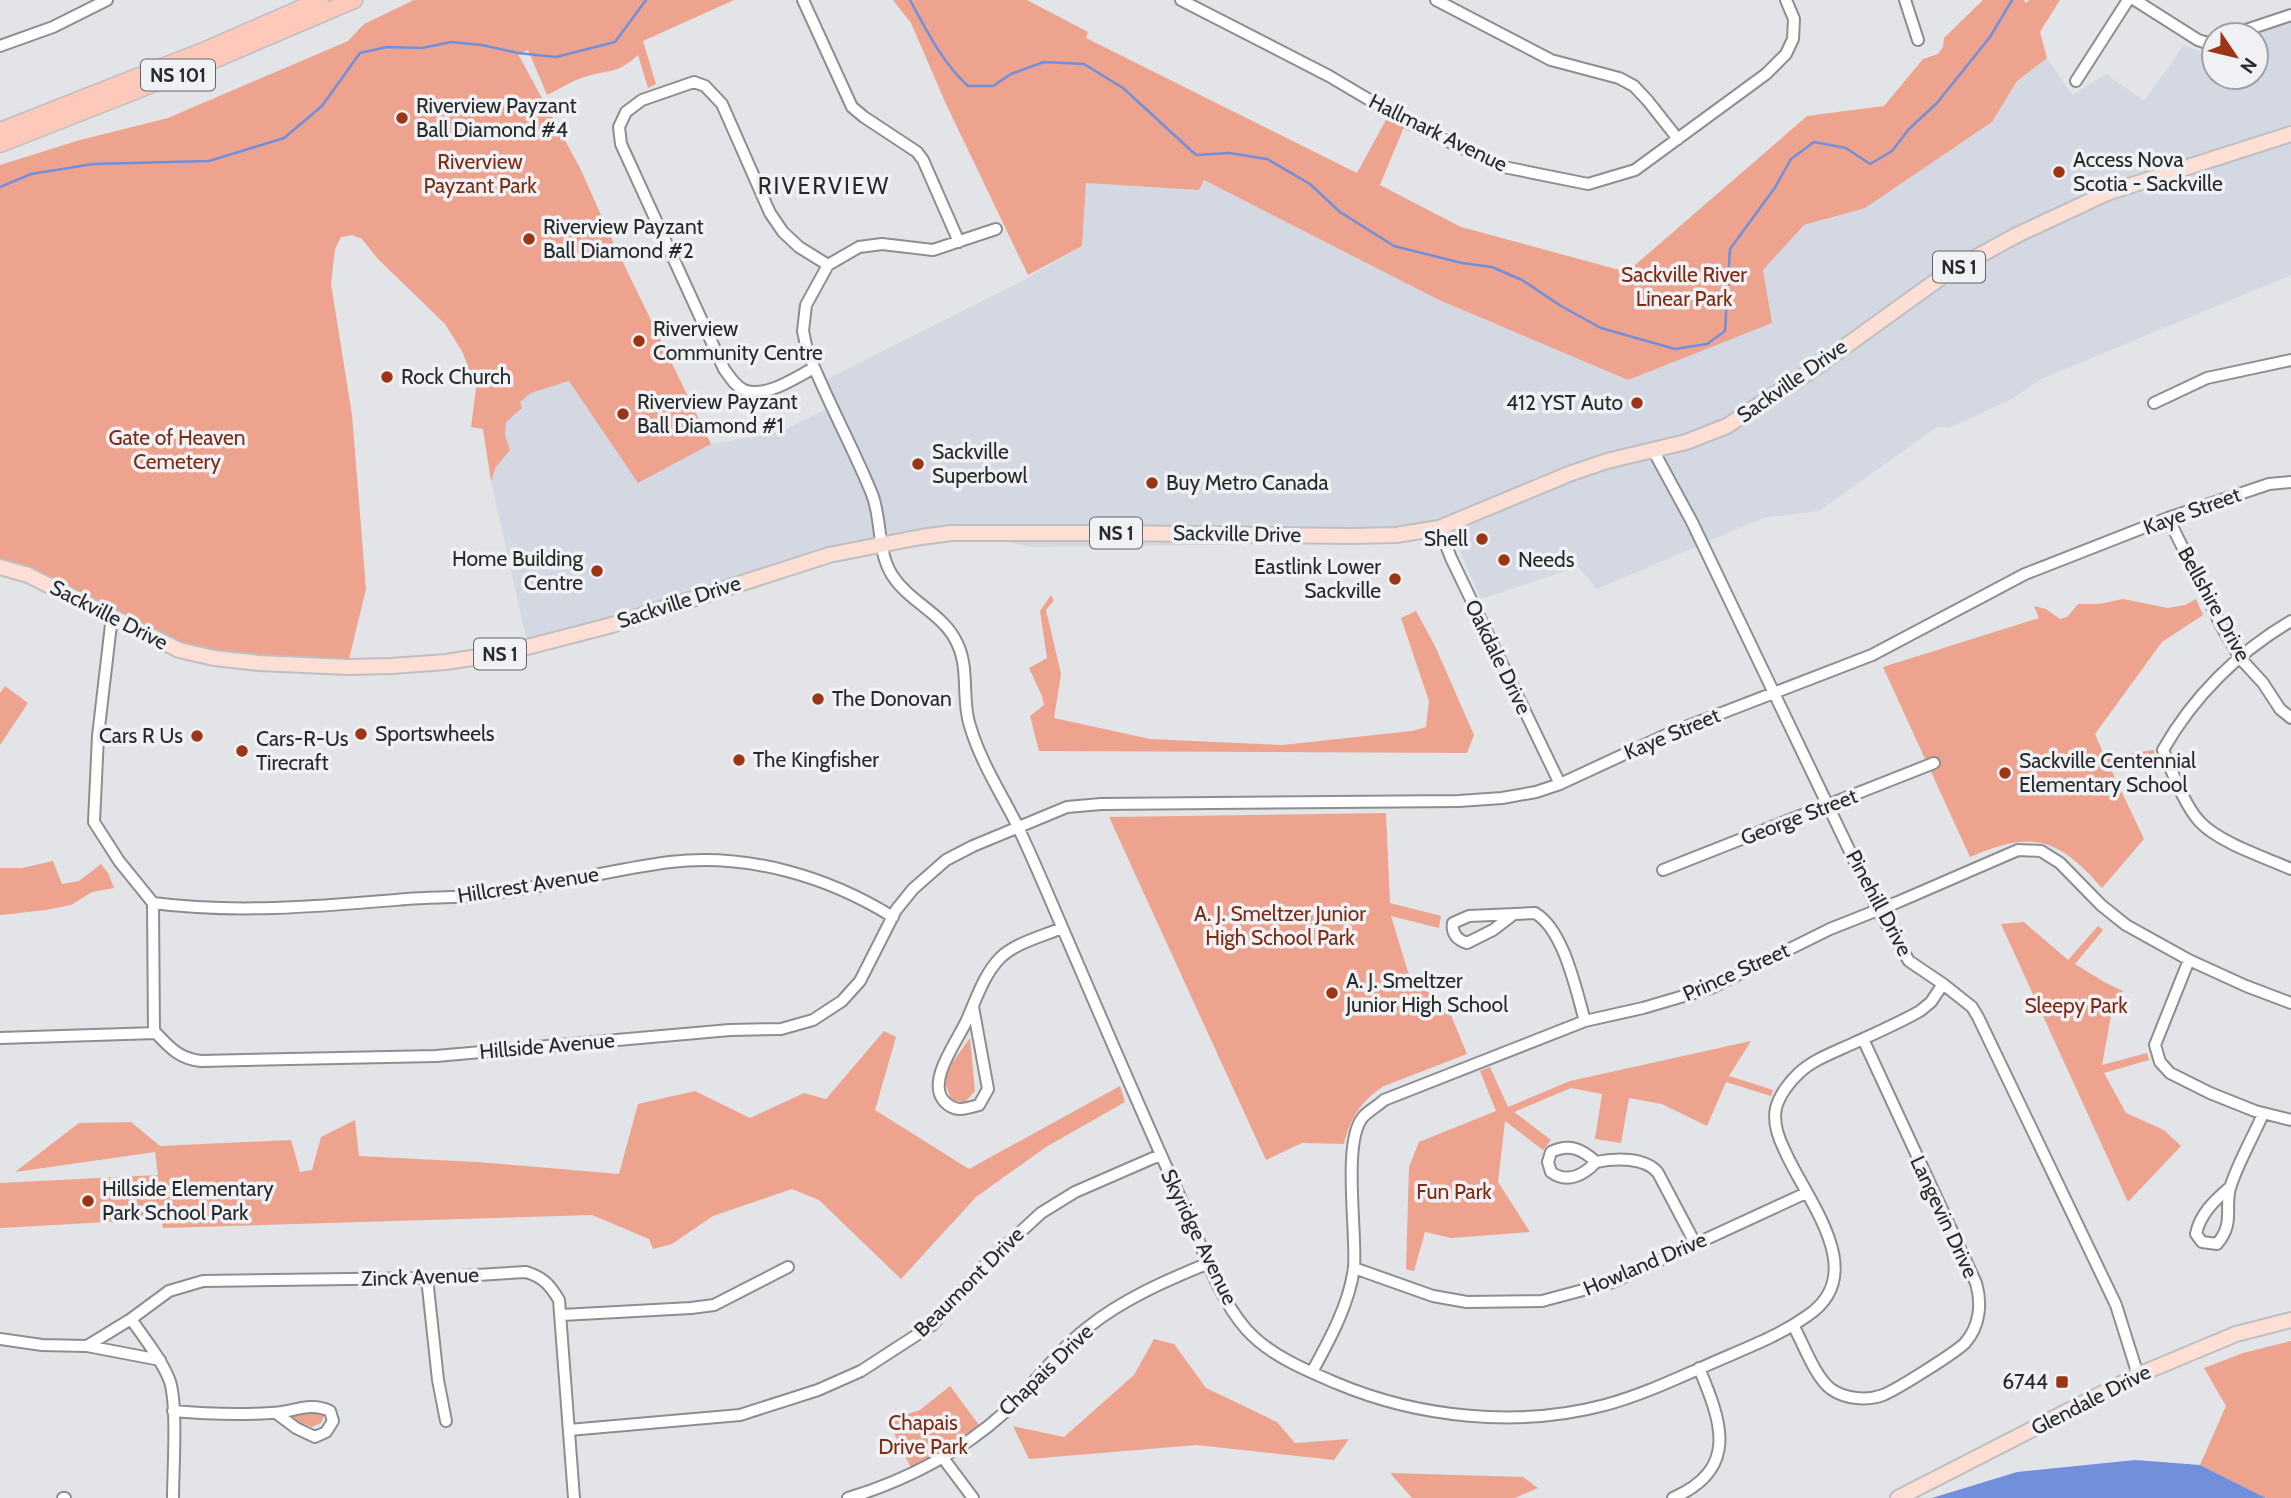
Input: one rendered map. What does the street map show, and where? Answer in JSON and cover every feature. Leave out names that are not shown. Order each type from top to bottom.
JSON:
[{"type":"highway","name":"NS 101","points":[[0,131],[208,49],[320,0]]},
{"type":"highway","name":"NS 101","points":[[0,144],[211,61],[354,0]]},
{"type":"main road","name":"Sackville Drive","points":[[0,567],[29,575],[179,650],[214,658],[294,666],[347,667],[446,662],[495,655],[563,638],[829,555],[882,543],[952,533],[1351,536],[1396,535],[1439,528],[1569,474],[1607,461],[1686,442],[1727,426],[1818,366],[1947,274],[2017,235],[2106,192],[2291,134]]},
{"type":"main road","name":"Glendale Drive","points":[[1898,1498],[2138,1375],[2236,1334],[2291,1320]]},
{"type":"street","points":[[0,46],[53,27],[107,0]]},
{"type":"street","points":[[803,0],[852,107],[917,152],[959,242]]},
{"type":"street","name":"Hallmark Avenue","points":[[1181,0],[1329,76],[1427,132],[1504,167],[1588,184],[1635,170],[1750,87],[1786,54],[1793,39],[1794,19],[1786,0]]},
{"type":"street","points":[[1436,0],[1551,60],[1619,78],[1634,86],[1678,139]]},
{"type":"street","points":[[1905,0],[1918,40]]},
{"type":"street","points":[[2076,81],[2128,0]]},
{"type":"street","points":[[2135,0],[2200,41]]},
{"type":"street","points":[[2270,22],[2291,15]]},
{"type":"street","points":[[814,369],[762,391],[746,391],[735,383],[724,369],[621,144],[619,127],[626,112],[642,100],[695,82],[713,92],[722,104],[770,213],[783,232],[799,247],[828,265],[859,247],[882,244],[933,250],[996,229]]},
{"type":"street","name":"Skyridge Avenue","points":[[828,265],[806,305],[803,331],[814,369],[872,494],[887,566],[903,589],[956,639],[963,663],[969,725],[984,763],[1018,829],[1223,1295],[1245,1328],[1283,1358],[1346,1387],[1386,1399],[1465,1415],[1506,1418],[1563,1413],[1605,1405],[1657,1388],[1813,1314],[1833,1288],[1836,1276],[1834,1251],[1779,1138],[1775,1123],[1776,1109],[1782,1094],[1801,1071],[1819,1059],[1920,1011],[1931,1002],[1943,984]]},
{"type":"street","points":[[2154,403],[2207,378],[2291,360]]},
{"type":"street","name":"Pinehill Drive","points":[[1653,450],[1692,522],[1878,910],[1909,961],[1972,1007],[1978,1017],[2116,1305],[2138,1375]]},
{"type":"street","name":"Kaye Street","points":[[1018,829],[1067,807],[1078,805],[1459,800],[1502,798],[1536,792],[1560,784],[1670,733],[1872,654],[2025,574],[2168,518],[2269,484],[2291,482]]},
{"type":"street","name":"Bellshire Drive","points":[[2168,518],[2240,658],[2263,682],[2280,709],[2291,718]]},
{"type":"street","name":"Oakdale Drive","points":[[1439,528],[1560,784]]},
{"type":"street","points":[[0,1038],[154,1033],[153,903],[119,861],[94,822],[98,736],[112,616]]},
{"type":"street","points":[[2291,621],[2271,633],[2210,685],[2189,710],[2163,750],[2192,810],[2207,828],[2291,869]]},
{"type":"street","name":"George Street","points":[[1663,870],[1934,763]]},
{"type":"street","name":"Hillside Avenue","points":[[154,1033],[180,1055],[201,1061],[436,1056],[730,1030],[781,1029],[813,1020],[842,1001],[860,981],[892,917],[913,889],[946,860],[973,846],[1018,829]]},
{"type":"street","name":"Prince Street","points":[[1312,1372],[1336,1324],[1354,1268],[1353,1152],[1356,1131],[1363,1117],[1384,1100],[1585,1021],[1655,1005],[1710,988],[1830,929],[2018,850],[2041,851],[2060,863],[2116,918],[2189,960],[2291,1003]]},
{"type":"street","name":"Hillcrest Avenue","points":[[153,903],[186,908],[296,908],[481,895],[671,862],[717,861],[757,864],[799,873],[864,899],[892,917]]},
{"type":"street","points":[[1514,914],[1493,930],[1467,943],[1452,931],[1453,923],[1469,916],[1535,913],[1549,925],[1572,975],[1585,1021]]},
{"type":"street","points":[[973,1007],[988,1089],[979,1105],[960,1110],[948,1105],[938,1094],[938,1087],[942,1071],[978,991],[1002,956],[1062,928]]},
{"type":"street","points":[[2189,960],[2155,1045],[2160,1062],[2170,1073],[2210,1093],[2263,1114],[2291,1120]]},
{"type":"street","name":"Langevin Drive","points":[[1793,1325],[1820,1376],[1829,1387],[1840,1394],[1859,1398],[1882,1395],[1955,1351],[1966,1342],[1980,1310],[1976,1283],[1863,1039]]},
{"type":"street","points":[[2229,1188],[2230,1211],[2223,1237],[2217,1244],[2203,1242],[2196,1234],[2198,1222],[2229,1188],[2263,1114]]},
{"type":"street","name":"Beaumont Drive","points":[[569,1430],[740,1415],[817,1390],[861,1371],[932,1325],[986,1264],[1041,1213],[1075,1192],[1160,1155]]},
{"type":"street","points":[[1597,1162],[1618,1159],[1644,1163],[1655,1168],[1695,1243]]},
{"type":"street","name":"Howland Drive","points":[[1354,1268],[1433,1297],[1467,1302],[1542,1301],[1613,1282],[1806,1193]]},
{"type":"street","name":"Chapais Drive","points":[[848,1498],[908,1476],[943,1458],[1005,1412],[1048,1364],[1086,1328],[1168,1280],[1209,1263]]},
{"type":"street","points":[[562,1315],[714,1305],[788,1267]]},
{"type":"street","name":"Zinck Avenue","points":[[87,1346],[169,1291],[203,1281],[427,1278],[526,1272],[539,1276],[549,1283],[559,1300],[562,1315],[574,1498]]},
{"type":"street","points":[[427,1278],[446,1421]]},
{"type":"street","points":[[131,1319],[160,1360],[171,1382],[173,1498]]},
{"type":"street","points":[[0,1339],[42,1345],[87,1346],[160,1360]]},
{"type":"street","points":[[1673,1498],[1692,1489],[1712,1470],[1721,1448],[1720,1428],[1699,1368]]},
{"type":"street","points":[[173,1411],[214,1415],[276,1413],[305,1406],[319,1406],[330,1411],[333,1422],[326,1432],[315,1437],[296,1428],[276,1413]]},
{"type":"street","points":[[943,1458],[973,1498]]},
{"type":"shaded area","points":[[2291,21],[2291,275],[2041,379],[2012,399],[1949,428],[1937,427],[1819,511],[1763,518],[1597,589],[1578,567],[1481,599],[1449,526],[1370,543],[1031,547],[957,531],[868,546],[528,646],[491,481],[496,467],[510,450],[505,435],[506,421],[522,408],[520,402],[531,393],[570,381],[638,483],[711,444],[780,432],[831,407],[820,383],[1026,279],[1082,246],[1086,183],[1199,190],[1204,180],[1437,299],[1628,380],[1762,271],[1804,225],[1865,208],[1992,122],[2017,81],[2047,58],[2072,95],[2106,74],[2144,101],[2184,45],[2200,52],[2200,91],[2270,91],[2270,29]]},
{"type":"green space","points":[[414,0],[734,0],[643,41],[656,84],[648,88],[638,55],[619,68],[583,77],[547,95],[528,50],[518,54],[580,168],[711,444],[638,483],[569,381],[531,393],[520,402],[522,408],[506,422],[505,435],[510,450],[496,467],[491,481],[483,429],[471,427],[476,389],[463,353],[445,324],[378,259],[362,239],[352,235],[341,237],[335,249],[331,284],[352,415],[366,589],[347,667],[214,658],[0,567],[0,165],[80,140],[168,118],[348,41],[364,24]]},
{"type":"green space","name":"Sackville River Linear Park","points":[[893,0],[1027,0],[1088,32],[1086,38],[1357,173],[1386,120],[1404,127],[1380,185],[1461,227],[1627,272],[1807,116],[1884,106],[1923,59],[1938,54],[1943,47],[1944,38],[1983,0],[2024,0],[2026,3],[2029,0],[2060,0],[2040,32],[2047,58],[2017,81],[1992,122],[1865,208],[1804,225],[1763,270],[1772,323],[1628,380],[1437,299],[1204,180],[1199,190],[1086,183],[1082,246],[1028,275],[946,104],[911,23]]},
{"type":"green space","points":[[1051,595],[1054,600],[1046,610],[1061,674],[1054,718],[1150,739],[1282,745],[1412,731],[1426,727],[1429,701],[1401,618],[1416,611],[1435,646],[1474,735],[1467,753],[1039,751],[1030,716],[1044,705],[1029,668],[1047,658],[1040,611]]},
{"type":"green space","points":[[2123,599],[2168,608],[2185,605],[2196,599],[2203,615],[2162,642],[2095,734],[2105,757],[2154,750],[2155,756],[2108,763],[2144,839],[2102,888],[2072,858],[2043,843],[2011,843],[1970,857],[1883,667],[2039,618],[2034,606],[2046,609],[2060,619],[2067,617],[2078,604],[2099,604]]},
{"type":"green space","points":[[5,686],[28,703],[0,745],[0,693]]},
{"type":"green space","name":"A. J. Smeltzer Junior High School Park","points":[[1386,813],[1390,903],[1441,916],[1439,928],[1391,916],[1408,972],[1450,1013],[1467,1054],[1384,1086],[1358,1111],[1344,1144],[1302,1143],[1266,1160],[1109,817]]},
{"type":"green space","points":[[53,861],[62,884],[79,881],[101,864],[114,888],[92,892],[71,905],[0,915],[0,868],[22,868]]},
{"type":"green space","name":"Sleepy Park","points":[[2024,922],[2068,960],[2098,926],[2103,930],[2075,964],[2123,991],[2111,1016],[2102,1065],[2147,1053],[2149,1060],[2104,1073],[2126,1113],[2164,1130],[2181,1146],[2128,1202],[2001,924]]},
{"type":"green space","points":[[884,1031],[896,1037],[875,1110],[969,1169],[1120,1086],[1125,1102],[1046,1147],[976,1197],[901,1279],[819,1200],[792,1189],[713,1216],[672,1244],[653,1249],[649,1239],[592,1215],[163,1228],[161,1219],[0,1228],[0,1183],[158,1175],[155,1152],[15,1172],[79,1123],[131,1122],[160,1146],[291,1140],[300,1172],[312,1170],[321,1137],[355,1120],[359,1156],[477,1162],[619,1174],[638,1104],[695,1091],[750,1118],[804,1093],[826,1099]]},
{"type":"green space","points":[[970,1038],[975,1091],[965,1102],[952,1101],[944,1081],[952,1063]]},
{"type":"green space","name":"Fun Park","points":[[1751,1041],[1729,1076],[1773,1090],[1771,1096],[1726,1082],[1707,1126],[1662,1104],[1629,1098],[1621,1143],[1595,1139],[1602,1094],[1571,1088],[1514,1112],[1551,1140],[1543,1150],[1505,1121],[1498,1182],[1530,1232],[1451,1238],[1425,1232],[1414,1271],[1406,1269],[1409,1167],[1419,1142],[1496,1111],[1480,1071],[1490,1067],[1508,1107],[1570,1081]]},
{"type":"green space","points":[[1154,1339],[1174,1344],[1206,1388],[1277,1422],[1295,1443],[1349,1439],[1334,1460],[1197,1445],[1029,1459],[1013,1426],[1064,1437],[1134,1375]]},
{"type":"green space","points":[[2291,1341],[2291,1498],[2266,1498],[2200,1465],[2226,1406],[2204,1368],[2243,1353]]},
{"type":"green space","name":"Chapais Drive Park","points":[[950,1386],[979,1425],[933,1457],[911,1468],[888,1421],[920,1410]]},
{"type":"green space","points":[[309,1410],[325,1414],[321,1423],[312,1427],[296,1421],[292,1416]]},
{"type":"green space","points":[[1390,1473],[1523,1477],[1538,1488],[1515,1498],[1412,1498]]},
{"type":"water","points":[[2135,1460],[2200,1465],[2266,1498],[1932,1498],[2017,1472]]},
{"type":"waterway","points":[[0,187],[31,174],[93,164],[209,161],[284,138],[322,106],[360,53],[387,47],[422,48],[451,42],[556,57],[615,42],[646,0]]},
{"type":"waterway","points":[[910,0],[943,56],[968,86],[993,86],[1011,74],[1044,62],[1084,64],[1123,88],[1196,155],[1229,153],[1267,159],[1310,184],[1340,212],[1394,246],[1462,263],[1492,267],[1522,280],[1601,328],[1675,349],[1707,344],[1725,331],[1730,249],[1774,189],[1791,159],[1814,142],[1846,148],[1870,164],[1892,151],[1909,129],[1937,103],[1990,37],[2012,0]]},
{"type":"place","name":"Riverview Payzant Ball Diamond #4","points":[[402,118]]},
{"type":"place","name":"Access Nova Scotia - Sackville","points":[[2059,172]]},
{"type":"place","name":"Riverview Payzant Ball Diamond #2","points":[[529,239]]},
{"type":"place","name":"Riverview Community Centre","points":[[639,341]]},
{"type":"place","name":"Rock Church","points":[[387,377]]},
{"type":"place","name":"412 YST Auto","points":[[1637,403]]},
{"type":"place","name":"Riverview Payzant Ball Diamond #1","points":[[623,414]]},
{"type":"place","name":"Sackville Superbowl","points":[[918,464]]},
{"type":"place","name":"Buy Metro Canada","points":[[1152,483]]},
{"type":"place","name":"Shell","points":[[1482,539]]},
{"type":"place","name":"Needs","points":[[1504,560]]},
{"type":"place","name":"Home Building Centre","points":[[597,571]]},
{"type":"place","name":"Eastlink Lower Sackville","points":[[1395,579]]},
{"type":"place","name":"The Donovan","points":[[818,699]]},
{"type":"place","name":"Sportswheels","points":[[361,734]]},
{"type":"place","name":"Cars R Us","points":[[197,736]]},
{"type":"place","name":"Cars-R-Us Tirecraft","points":[[242,751]]},
{"type":"place","name":"The Kingfisher","points":[[739,760]]},
{"type":"place","name":"Sackville Centennial Elementary School","points":[[2005,773]]},
{"type":"place","name":"A. J. Smeltzer Junior High School","points":[[1332,993]]},
{"type":"place","name":"Hillside Elementary Park School Park","points":[[88,1201]]},
{"type":"place","name":"6744","points":[[2062,1382]]},
{"type":"district","name":"RIVERVIEW","points":[[824,186]]},
{"type":"park label","name":"Riverview Payzant Park","points":[[480,174]]},
{"type":"park label","name":"Gate of Heaven Cemetery","points":[[177,450]]}]
